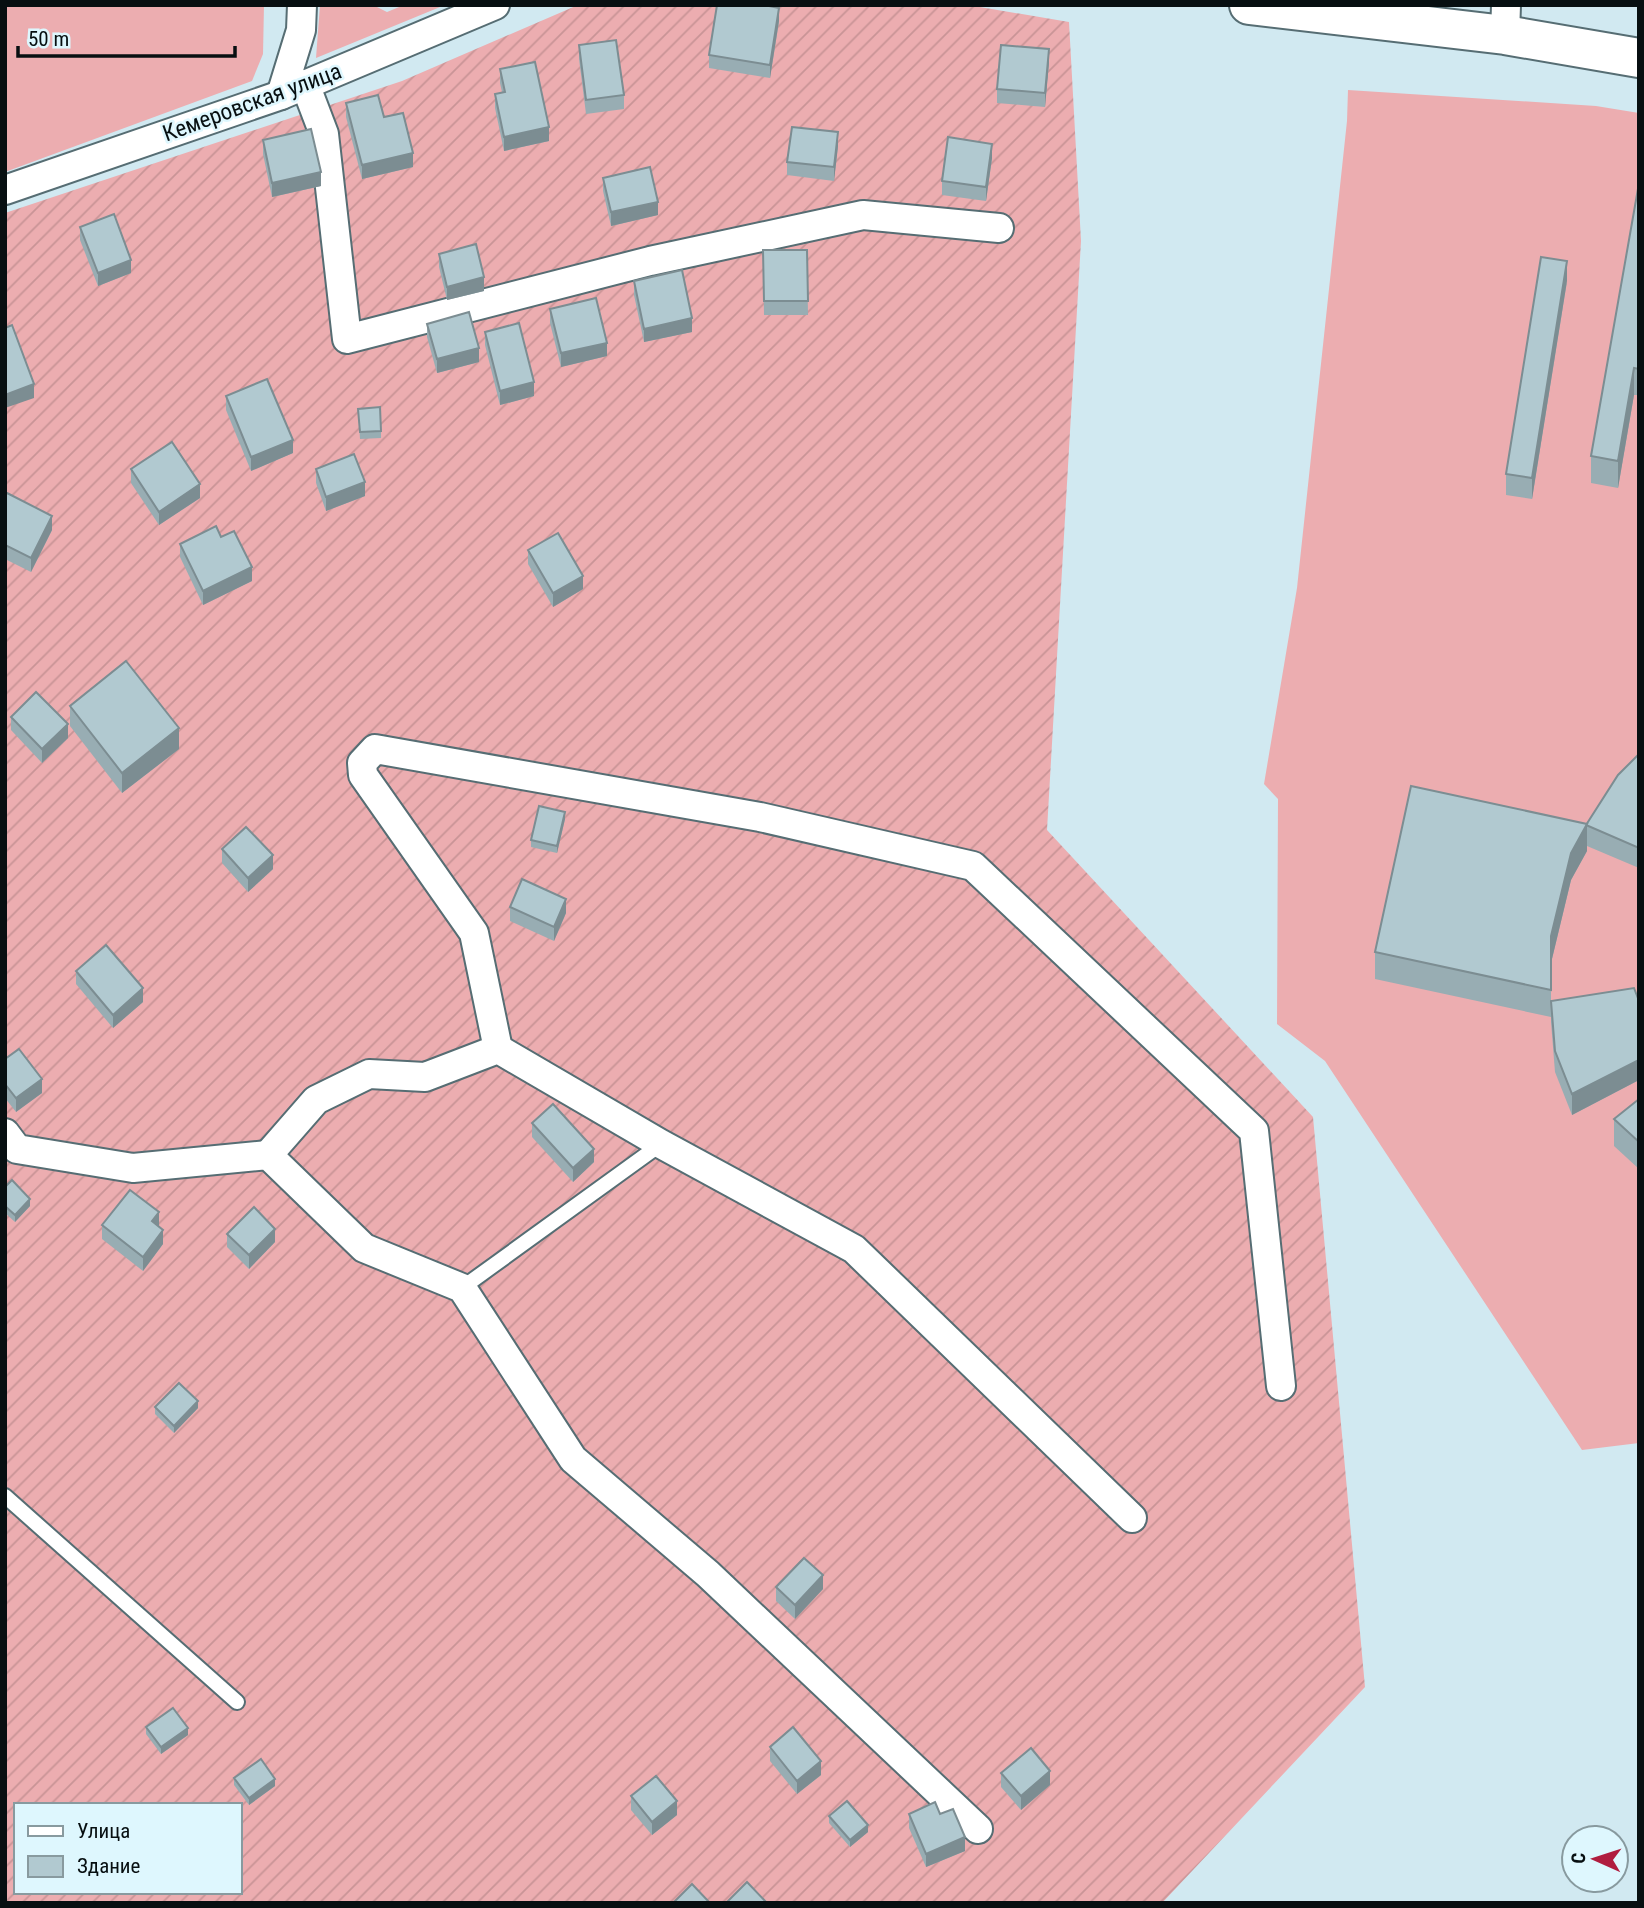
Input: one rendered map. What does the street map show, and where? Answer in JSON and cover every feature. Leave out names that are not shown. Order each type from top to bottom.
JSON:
[{"type":"main road","points":[[1249,5],[1505,20],[1639,58]]},
{"type":"street","points":[[302,5],[293,90],[324,134],[347,339],[650,261],[863,215],[999,228]]},
{"type":"street","name":"Кемеровская улица","points":[[5,190],[293,90],[495,5]]},
{"type":"street","points":[[1132,1518],[854,1248],[661,1144],[498,1049],[474,933],[363,775],[362,763],[375,749],[760,817],[973,866],[1254,1131],[1281,1387]]},
{"type":"street","points":[[9,1147],[133,1168],[268,1154],[316,1100],[369,1074],[425,1077],[498,1049]]},
{"type":"street","points":[[268,1154],[364,1248],[462,1288],[573,1459],[708,1574],[978,1829]]},
{"type":"lane","points":[[462,1288],[661,1144]]},
{"type":"lane","points":[[5,1496],[237,1702]]},
{"type":"shaded area","points":[[5,5],[264,5],[263,54],[252,81],[5,172]]},
{"type":"shaded area","points":[[320,5],[373,5],[387,12],[404,5],[445,5],[316,58]]},
{"type":"shaded area","points":[[578,5],[968,5],[1069,22],[1081,241],[1047,830],[1313,1117],[1365,1687],[1162,1903],[5,1903],[5,213],[402,81]]},
{"type":"shaded area","points":[[1348,90],[1596,106],[1639,113],[1639,1443],[1582,1450],[1325,1061],[1277,1024],[1278,799],[1264,784],[1297,588],[1347,121]]},
{"type":"building","points":[[717,5],[764,5],[779,8],[770,65],[709,55]]},
{"type":"building","points":[[616,40],[624,95],[586,100],[579,45]]},
{"type":"building","points":[[1001,45],[1049,49],[1045,93],[997,89]]},
{"type":"building","points":[[535,62],[549,127],[504,137],[495,94],[505,92],[500,69]]},
{"type":"building","points":[[378,95],[384,117],[403,113],[413,153],[362,165],[346,103]]},
{"type":"building","points":[[792,127],[838,132],[834,167],[787,162]]},
{"type":"building","points":[[311,129],[321,172],[272,183],[263,140]]},
{"type":"building","points":[[948,137],[992,144],[986,187],[942,181]]},
{"type":"building","points":[[650,167],[658,202],[611,212],[603,178]]},
{"type":"building","points":[[1639,183],[1639,369],[1634,368],[1618,461],[1591,456]]},
{"type":"building","points":[[114,214],[131,260],[98,273],[80,227]]},
{"type":"building","points":[[476,244],[484,277],[447,287],[439,254]]},
{"type":"building","points":[[763,250],[807,250],[808,301],[764,301]]},
{"type":"building","points":[[1541,257],[1567,261],[1532,478],[1506,474]]},
{"type":"building","points":[[682,270],[692,318],[644,329],[634,281]]},
{"type":"building","points":[[596,298],[607,343],[561,353],[550,309]]},
{"type":"building","points":[[469,312],[479,348],[437,359],[427,324]]},
{"type":"building","points":[[519,323],[534,382],[500,391],[485,332]]},
{"type":"building","points":[[12,325],[34,384],[5,395],[5,328]]},
{"type":"building","points":[[267,379],[293,440],[251,457],[226,396]]},
{"type":"building","points":[[380,407],[381,431],[360,432],[358,409]]},
{"type":"building","points":[[172,442],[200,484],[159,512],[131,469]]},
{"type":"building","points":[[354,454],[365,482],[326,497],[316,469]]},
{"type":"building","points":[[7,493],[52,516],[31,558],[5,545]]},
{"type":"building","points":[[216,526],[221,537],[234,531],[252,567],[203,591],[180,544]]},
{"type":"building","points":[[558,533],[583,576],[553,593],[528,550]]},
{"type":"building","points":[[126,661],[179,728],[122,773],[70,706]]},
{"type":"building","points":[[36,692],[68,724],[42,749],[11,717]]},
{"type":"building","points":[[1639,754],[1639,848],[1586,825],[1618,775]]},
{"type":"building","points":[[1411,786],[1587,824],[1571,853],[1551,936],[1551,990],[1375,952]]},
{"type":"building","points":[[539,806],[565,812],[557,846],[531,840]]},
{"type":"building","points":[[246,827],[273,855],[248,878],[222,849]]},
{"type":"building","points":[[522,879],[566,899],[554,927],[510,907]]},
{"type":"building","points":[[106,945],[143,988],[113,1015],[76,971]]},
{"type":"building","points":[[1634,988],[1639,1001],[1639,1060],[1572,1094],[1555,1051],[1551,1001]]},
{"type":"building","points":[[19,1049],[42,1079],[16,1098],[5,1084],[5,1059]]},
{"type":"building","points":[[1639,1099],[1639,1142],[1614,1119]]},
{"type":"building","points":[[553,1104],[594,1149],[573,1168],[532,1123]]},
{"type":"building","points":[[12,1180],[30,1199],[15,1215],[5,1206],[5,1187]]},
{"type":"building","points":[[130,1190],[159,1212],[152,1221],[163,1230],[143,1257],[102,1225]]},
{"type":"building","points":[[254,1207],[275,1229],[249,1255],[227,1234]]},
{"type":"building","points":[[179,1383],[198,1401],[174,1426],[155,1407]]},
{"type":"building","points":[[804,1558],[823,1575],[795,1605],[776,1587]]},
{"type":"building","points":[[173,1708],[188,1728],[161,1747],[146,1727]]},
{"type":"building","points":[[793,1727],[821,1761],[797,1781],[770,1747]]},
{"type":"building","points":[[1031,1748],[1050,1771],[1021,1796],[1001,1773]]},
{"type":"building","points":[[261,1759],[275,1779],[249,1798],[234,1778]]},
{"type":"building","points":[[656,1776],[677,1801],[652,1822],[631,1796]]},
{"type":"building","points":[[847,1801],[868,1825],[850,1840],[829,1816]]},
{"type":"building","points":[[935,1802],[940,1814],[953,1809],[965,1837],[926,1854],[909,1814]]},
{"type":"building","points":[[747,1882],[767,1903],[726,1903]]},
{"type":"building","points":[[692,1884],[710,1903],[673,1903]]}]
